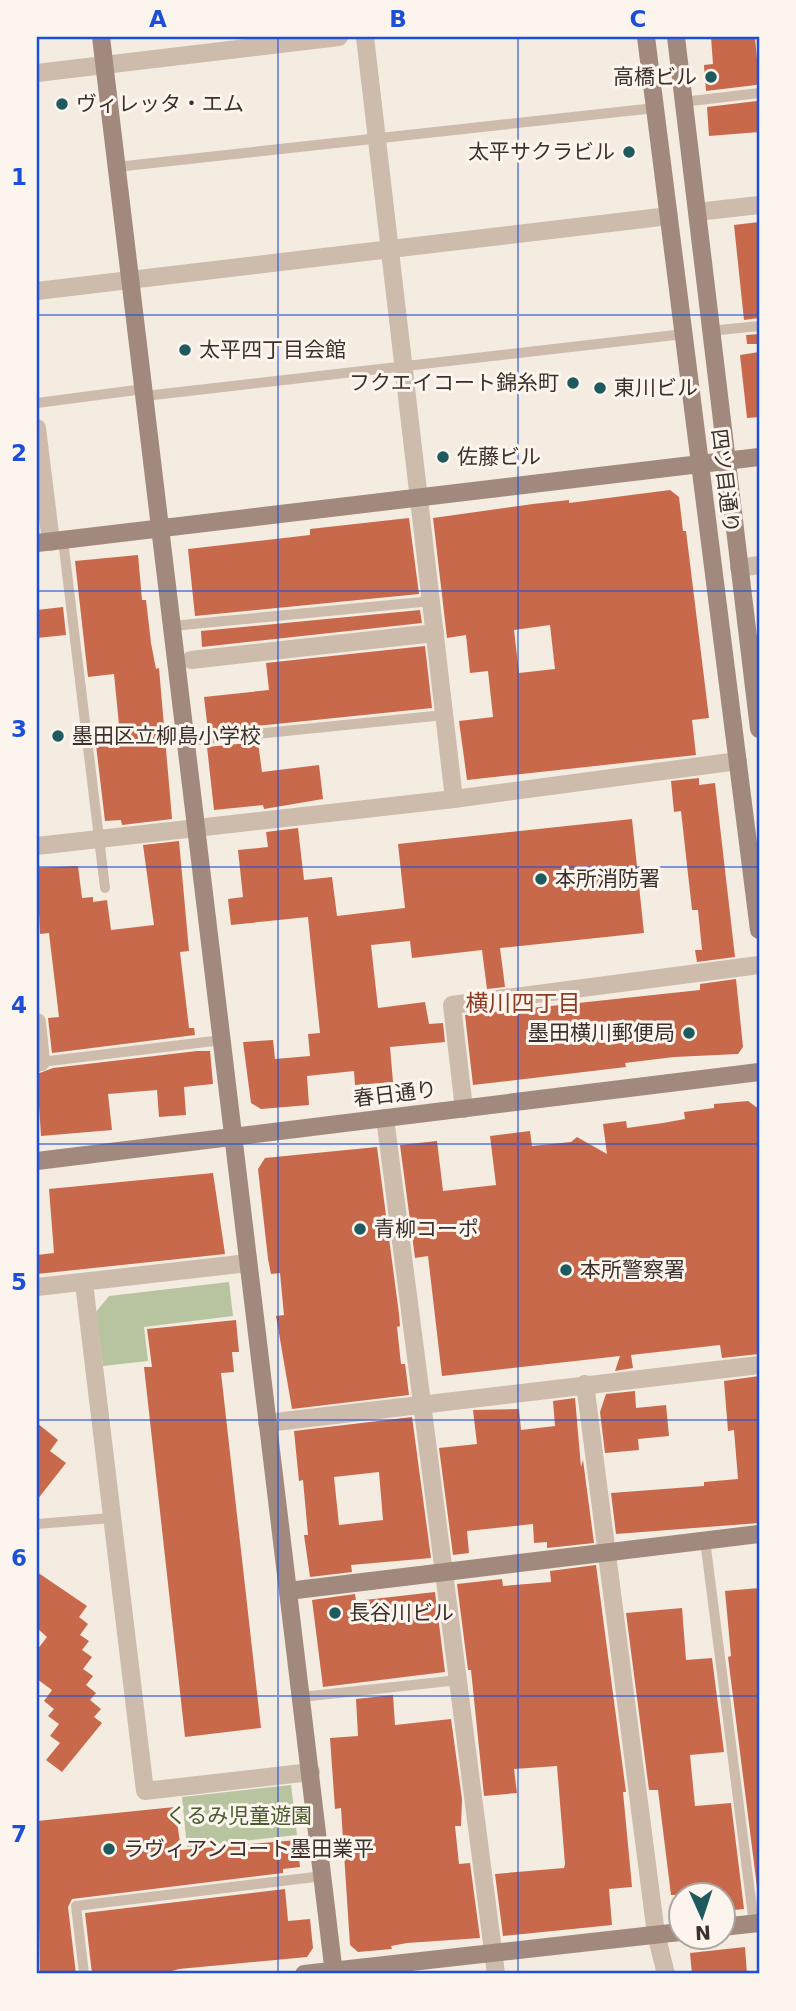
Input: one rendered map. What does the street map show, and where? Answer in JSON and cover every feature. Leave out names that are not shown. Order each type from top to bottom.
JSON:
[{"type":"street","points":[[101,37],[334,1972]]},
{"type":"street","points":[[37,73],[339,37]]},
{"type":"street","points":[[365,37],[454,799]]},
{"type":"street","name":"四ツ目通り","points":[[646,37],[759,930]]},
{"type":"street","name":"四ツ目通り","points":[[676,37],[739,568],[755,662],[759,729]]},
{"type":"street","points":[[697,212],[759,205]]},
{"type":"street","points":[[37,291],[669,216]]},
{"type":"street","points":[[37,428],[50,542],[759,457]]},
{"type":"street","points":[[739,568],[759,565]]},
{"type":"street","points":[[191,660],[435,633]]},
{"type":"street","points":[[37,846],[454,799],[738,761]]},
{"type":"street","points":[[464,1109],[452,1005],[759,965]]},
{"type":"street","points":[[37,1022],[39,1063]]},
{"type":"street","name":"春日通り","points":[[37,1161],[759,1072]]},
{"type":"street","points":[[385,1118],[495,1974]]},
{"type":"street","points":[[37,1287],[248,1263]]},
{"type":"street","points":[[84,1283],[145,1791],[310,1772]]},
{"type":"street","points":[[267,1423],[759,1365]]},
{"type":"street","points":[[585,1384],[656,1934],[666,1974]]},
{"type":"street","points":[[288,1591],[759,1534]]},
{"type":"street","points":[[736,1925],[757,1923]]},
{"type":"street","points":[[304,1974],[666,1933]]},
{"type":"lane","points":[[683,102],[759,93]]},
{"type":"lane","points":[[116,167],[655,108]]},
{"type":"lane","points":[[710,331],[759,326]]},
{"type":"lane","points":[[37,403],[404,367],[684,334]]},
{"type":"lane","points":[[50,542],[105,887]]},
{"type":"lane","points":[[172,626],[432,601]]},
{"type":"lane","points":[[186,741],[444,715]]},
{"type":"lane","points":[[39,1063],[222,1040]]},
{"type":"lane","points":[[37,1524],[111,1518]]},
{"type":"lane","points":[[705,1540],[757,1923]]},
{"type":"lane","points":[[301,1697],[459,1680]]},
{"type":"lane","points":[[84,1974],[76,1906],[323,1876]]},
{"type":"green space","points":[[229,1282],[233,1316],[144,1327],[148,1361],[103,1366],[96,1312],[109,1296]]},
{"type":"green space","name":"くるみ児童遊園","points":[[291,1785],[297,1835],[187,1847],[182,1797]]},
{"type":"building","points":[[711,37],[755,37],[759,82],[756,85],[706,91],[704,65],[713,64]]},
{"type":"building","points":[[757,101],[759,132],[709,136],[707,107]]},
{"type":"building","points":[[759,222],[759,318],[744,320],[734,225]]},
{"type":"building","points":[[759,334],[759,344],[747,344],[746,335]]},
{"type":"building","points":[[759,352],[759,417],[747,418],[740,355]]},
{"type":"building","points":[[670,490],[679,497],[683,531],[686,531],[709,718],[692,720],[696,755],[467,780],[459,721],[493,717],[488,671],[470,673],[466,635],[447,638],[433,518],[569,500],[569,503]],"holes":[[[550,625],[555,669],[519,673],[514,630]]]},
{"type":"building","points":[[409,518],[419,594],[195,616],[188,549],[310,535],[310,529]]},
{"type":"building","points":[[138,555],[142,600],[146,600],[151,643],[156,669],[159,668],[172,819],[122,825],[121,820],[105,821],[94,728],[119,725],[114,674],[88,677],[75,561]]},
{"type":"building","points":[[63,607],[66,635],[37,638],[37,610]]},
{"type":"building","points":[[420,610],[422,623],[202,647],[201,631]]},
{"type":"building","points":[[425,646],[432,708],[208,731],[204,697],[269,690],[266,663]]},
{"type":"building","points":[[258,742],[262,772],[319,765],[323,799],[264,809],[263,805],[214,810],[207,747]]},
{"type":"building","points":[[699,778],[699,785],[715,783],[735,957],[697,962],[695,950],[702,950],[698,910],[692,910],[681,811],[674,812],[671,781]]},
{"type":"building","name":"本所消防署","points":[[632,819],[644,933],[500,948],[505,987],[487,989],[482,950],[412,958],[410,941],[371,945],[378,1008],[425,1002],[429,1024],[443,1023],[445,1042],[390,1047],[393,1082],[355,1085],[354,1071],[307,1076],[309,1105],[261,1109],[251,1103],[243,1042],[273,1040],[275,1059],[310,1056],[308,1034],[320,1033],[308,917],[231,925],[228,899],[243,897],[238,850],[268,847],[266,832],[298,828],[304,880],[332,877],[337,916],[405,908],[398,844]]},
{"type":"building","points":[[179,841],[189,951],[180,952],[189,1028],[194,1028],[195,1035],[52,1053],[48,1018],[59,1017],[49,933],[40,934],[37,868],[78,866],[82,898],[93,897],[93,902],[107,900],[111,930],[154,925],[143,845]]},
{"type":"building","points":[[736,979],[743,1047],[738,1054],[674,1057],[625,1063],[626,1067],[473,1085],[465,1015],[700,990],[700,984]]},
{"type":"building","points":[[210,1051],[213,1084],[184,1087],[186,1115],[159,1117],[157,1090],[108,1094],[112,1130],[41,1136],[37,1074],[53,1068]]},
{"type":"building","name":"本所警察署","points":[[748,1101],[759,1109],[759,1354],[722,1358],[720,1345],[631,1355],[633,1368],[615,1371],[620,1356],[442,1376],[428,1256],[415,1258],[400,1145],[437,1141],[443,1191],[496,1185],[490,1136],[530,1131],[532,1146],[571,1142],[577,1137],[607,1154],[603,1124],[626,1121],[627,1128],[663,1123],[685,1119],[684,1112],[714,1108],[714,1104]]},
{"type":"building","points":[[377,1147],[399,1314],[400,1326],[397,1327],[401,1364],[405,1364],[409,1395],[292,1409],[276,1316],[284,1315],[280,1273],[271,1274],[258,1169],[265,1158]]},
{"type":"building","points":[[213,1173],[225,1254],[37,1274],[37,1255],[54,1253],[49,1189]]},
{"type":"building","points":[[236,1320],[239,1352],[232,1352],[234,1372],[221,1373],[261,1728],[185,1737],[144,1367],[152,1367],[147,1329]]},
{"type":"building","points":[[759,1376],[759,1523],[616,1534],[611,1493],[704,1486],[704,1482],[738,1479],[734,1430],[728,1431],[724,1381]]},
{"type":"building","points":[[635,1391],[636,1408],[666,1405],[669,1436],[638,1439],[639,1450],[605,1453],[600,1412],[606,1394]]},
{"type":"building","points":[[575,1398],[581,1467],[583,1460],[594,1543],[547,1548],[547,1542],[534,1543],[533,1524],[467,1531],[469,1553],[453,1555],[439,1448],[477,1444],[473,1410],[519,1409],[521,1430],[555,1426],[553,1401]]},
{"type":"building","points":[[412,1417],[431,1558],[351,1565],[352,1572],[310,1577],[304,1535],[308,1535],[303,1480],[299,1481],[294,1431]],"holes":[[[379,1472],[383,1520],[339,1525],[334,1477]]]},
{"type":"building","points":[[37,1423],[58,1440],[50,1451],[66,1463],[37,1500]]},
{"type":"building","points":[[596,1565],[626,1792],[623,1792],[632,1887],[609,1889],[612,1925],[503,1936],[495,1874],[564,1868],[557,1766],[514,1769],[517,1793],[484,1796],[471,1670],[468,1670],[457,1584],[502,1579],[503,1586],[551,1582],[550,1571]]},
{"type":"building","points":[[37,1572],[87,1606],[79,1617],[88,1624],[80,1635],[89,1641],[82,1650],[92,1657],[83,1669],[93,1676],[86,1685],[96,1693],[90,1700],[101,1709],[94,1717],[102,1723],[62,1772],[46,1760],[60,1743],[50,1736],[59,1724],[48,1716],[54,1709],[44,1701],[52,1690],[37,1679],[37,1650],[47,1637],[37,1628]]},
{"type":"building","points":[[759,1588],[759,1903],[728,1657],[731,1656],[725,1591]]},
{"type":"building","points":[[435,1592],[445,1672],[323,1687],[312,1600],[355,1594],[356,1601]]},
{"type":"building","points":[[682,1608],[686,1660],[712,1658],[724,1752],[690,1755],[695,1806],[731,1803],[744,1909],[736,1910],[736,1882],[669,1882],[658,1790],[649,1790],[626,1613]]},
{"type":"building","points":[[393,1695],[395,1725],[451,1719],[462,1799],[461,1826],[455,1826],[459,1864],[470,1863],[480,1938],[407,1943],[391,1946],[392,1949],[358,1952],[350,1945],[341,1808],[335,1809],[330,1738],[358,1736],[356,1699]]},
{"type":"building","points":[[175,1807],[181,1850],[297,1840],[300,1867],[283,1869],[283,1873],[72,1899],[68,1907],[76,1974],[40,1974],[37,1821]]},
{"type":"building","points":[[285,1889],[288,1921],[310,1919],[313,1948],[307,1957],[179,1969],[161,1974],[92,1974],[85,1913]]},
{"type":"building","points":[[745,1947],[747,1974],[692,1974],[690,1953],[736,1952],[736,1948]]},
{"type":"place","name":"高橋ビル","points":[[711,77]]},
{"type":"place","name":"ヴィレッタ・エム","points":[[62,104]]},
{"type":"place","name":"太平サクラビル","points":[[629,152]]},
{"type":"place","name":"太平四丁目会館","points":[[185,350]]},
{"type":"place","name":"フクエイコート錦糸町","points":[[573,383]]},
{"type":"place","name":"東川ビル","points":[[600,388]]},
{"type":"place","name":"佐藤ビル","points":[[443,457]]},
{"type":"place","name":"墨田区立柳島小学校","points":[[58,736]]},
{"type":"place","name":"本所消防署","points":[[541,879]]},
{"type":"place","name":"墨田横川郵便局","points":[[689,1033]]},
{"type":"place","name":"青柳コーポ","points":[[360,1229]]},
{"type":"place","name":"本所警察署","points":[[566,1270]]},
{"type":"place","name":"長谷川ビル","points":[[335,1613]]},
{"type":"place","name":"ラヴィアンコート墨田業平","points":[[109,1849]]},
{"type":"district","name":"横川四丁目","points":[[523,1003]]}]
